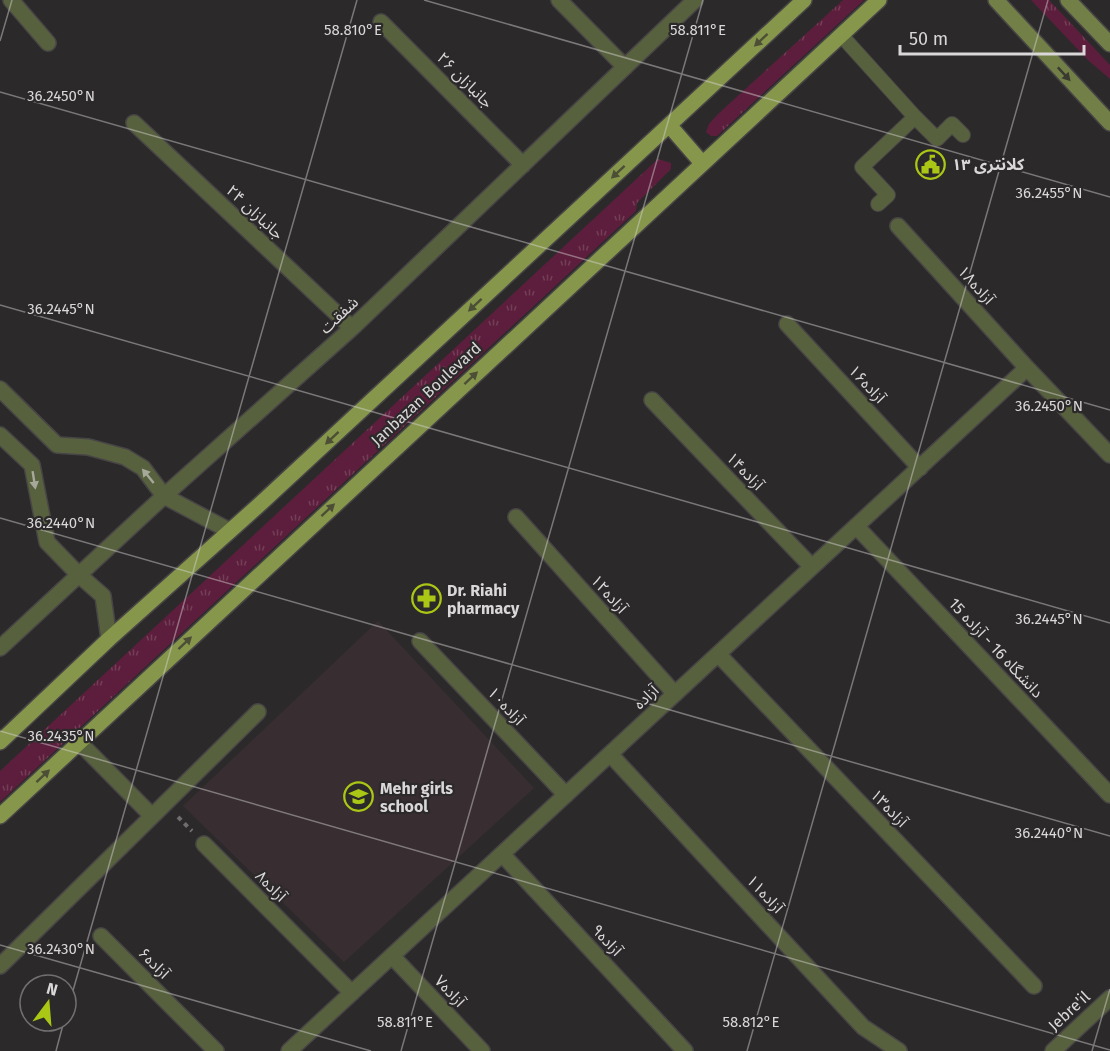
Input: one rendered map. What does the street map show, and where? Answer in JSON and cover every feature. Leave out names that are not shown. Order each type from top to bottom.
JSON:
[{"type":"main road","name":"Janbazan Boulevard","points":[[0,742],[804,0]]},
{"type":"main road","name":"Janbazan Boulevard","points":[[0,816],[879,0]]},
{"type":"main road","points":[[996,0],[1110,123]]},
{"type":"main road","points":[[1068,0],[1110,44]]},
{"type":"main road","points":[[669,125],[702,163]]},
{"type":"street","points":[[11,0],[48,43]]},
{"type":"street","points":[[560,0],[625,67]]},
{"type":"street","name":"شفقت","points":[[0,648],[164,496],[352,328],[695,0]]},
{"type":"street","name":"جانبازان ۲۶","points":[[381,22],[523,165]]},
{"type":"street","name":"جانبازان ۲۴","points":[[134,123],[352,328]]},
{"type":"street","name":"آزاده۱۸","points":[[898,226],[1027,368],[1110,455]]},
{"type":"street","name":"آزاده۱۶","points":[[787,324],[920,468]]},
{"type":"street","name":"آزاده","points":[[289,1051],[1027,368]]},
{"type":"street","points":[[0,389],[57,446],[88,447],[125,457],[143,468],[164,496],[230,531]]},
{"type":"street","name":"آزاده۱۴","points":[[652,400],[812,567]]},
{"type":"street","points":[[0,435],[32,465],[47,542],[103,596],[109,639]]},
{"type":"street","name":"آزاده۱۲","points":[[516,517],[675,694]]},
{"type":"street","name":"دانشگاه 16 - آزاده 15","points":[[856,526],[1110,795]]},
{"type":"street","name":"آزاده۱۰","points":[[420,641],[566,795]]},
{"type":"street","name":"آزاده۱۳","points":[[718,654],[1034,986]]},
{"type":"street","points":[[0,966],[258,712]]},
{"type":"street","points":[[79,742],[152,816]]},
{"type":"street","name":"آزاده۱۱","points":[[610,754],[863,1027],[899,1051]]},
{"type":"street","name":"آزاده۸","points":[[204,844],[352,993]]},
{"type":"street","name":"آزاده۹","points":[[502,854],[686,1051]]},
{"type":"street","name":"آزاده۶","points":[[101,936],[216,1051]]},
{"type":"street","name":"آزاده۷","points":[[392,956],[482,1051]]},
{"type":"street","name":"Jebre'il","points":[[1053,1051],[1110,998]]},
{"type":"lane","points":[[841,35],[937,139],[952,124],[963,135]]},
{"type":"lane","points":[[878,204],[888,195],[862,167],[915,117]]},
{"type":"path","points":[[165,804],[204,844]]},
{"type":"shaded area","name":"Mehr girls school","points":[[378,621],[534,788],[344,962],[183,806]]},
{"type":"green space","points":[[843,0],[864,0],[717,136],[711,136],[706,132],[709,124],[718,114]]},
{"type":"green space","points":[[1031,0],[1049,0],[1110,65],[1110,79],[1089,61]]},
{"type":"green space","points":[[658,159],[671,163],[671,169],[637,203],[636,211],[0,802],[0,771]]},
{"type":"place","name":"کلانتری ۱۳","points":[[931,164]]},
{"type":"place","name":"Dr. Riahi pharmacy","points":[[426,599]]},
{"type":"place","name":"Mehr girls school","points":[[359,797]]}]
